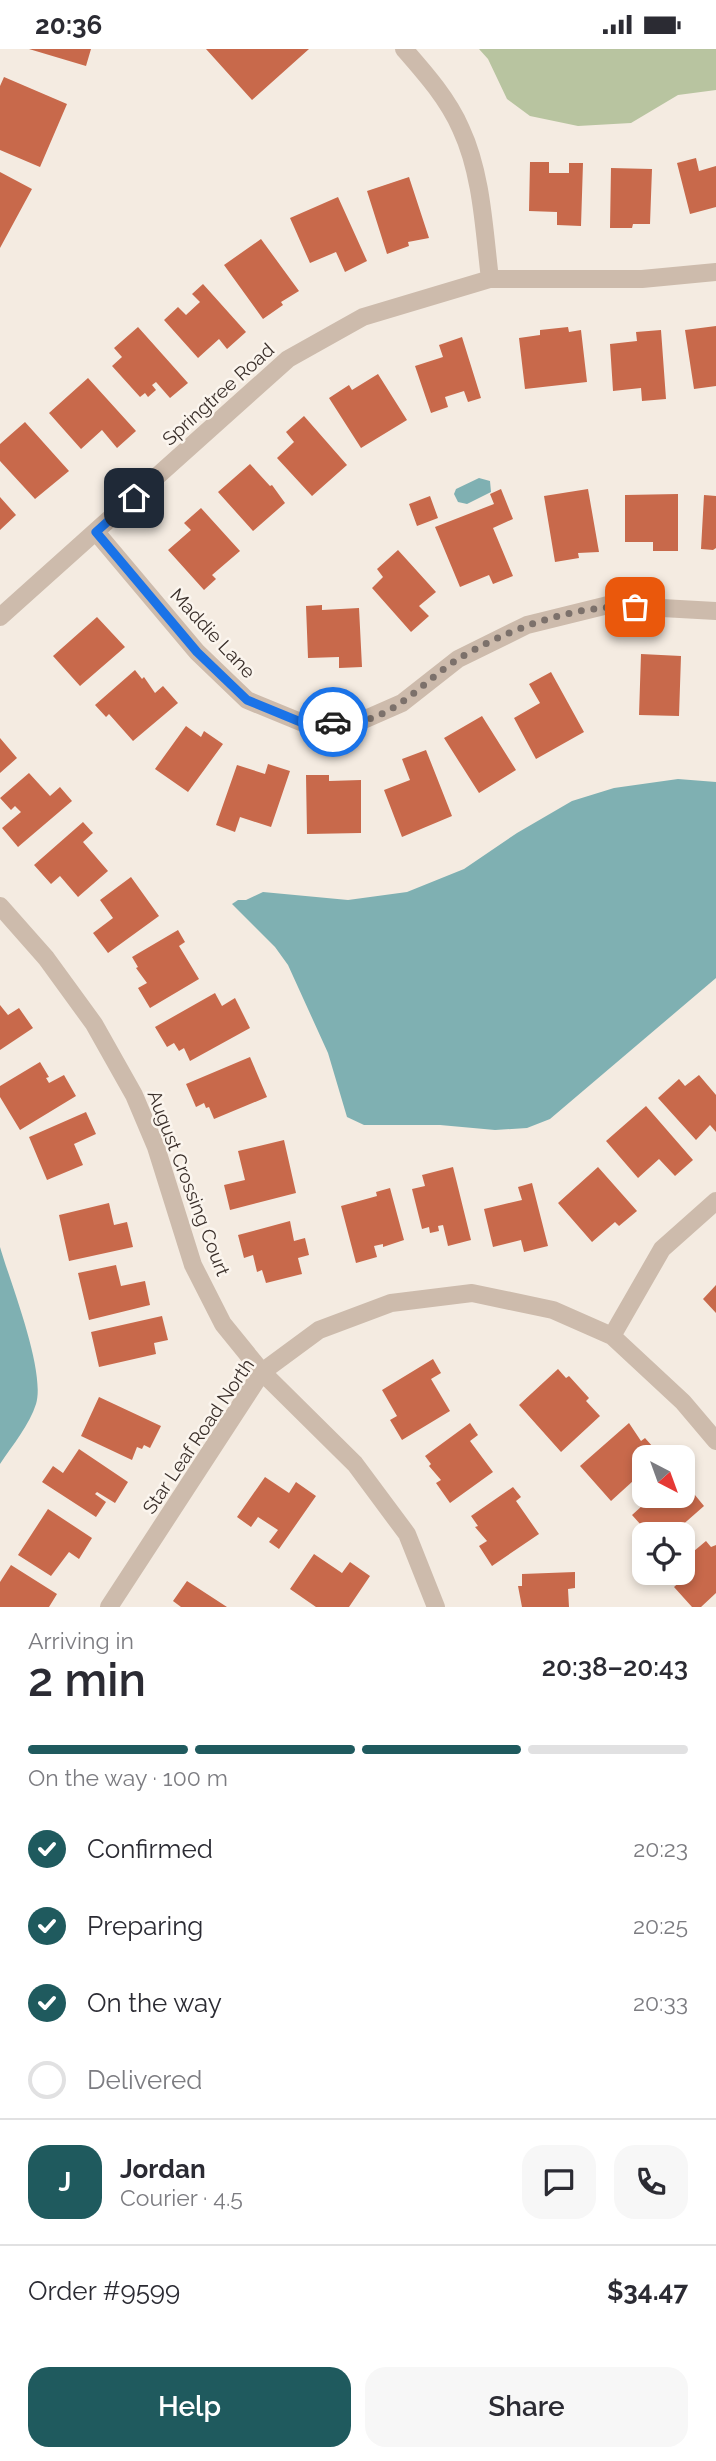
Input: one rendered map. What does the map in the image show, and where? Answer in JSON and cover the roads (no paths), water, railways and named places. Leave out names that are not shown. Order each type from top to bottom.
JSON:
[{"type":"street","points":[[404,49],[428,77],[461,129],[477,181],[490,279]]},
{"type":"street","name":"Springtree Road","points":[[0,617],[288,359],[363,317],[490,279],[642,279],[716,272]]},
{"type":"street","name":"Maddie Lane","points":[[96,532],[197,652],[247,700],[303,723],[361,721],[402,703],[458,659],[527,625],[608,605],[716,611]]},
{"type":"street","name":"August Crossing Court","points":[[0,906],[46,958],[94,1024],[134,1095],[156,1147],[193,1265],[223,1324],[262,1373],[355,1464],[407,1534],[436,1607]]},
{"type":"street","points":[[612,1336],[662,1249],[716,1201]]},
{"type":"street","name":"Star Leaf Road North","points":[[109,1607],[262,1373],[319,1330],[391,1303],[472,1293],[553,1310],[612,1336],[683,1402],[716,1441]]},
{"type":"water","points":[[479,478],[490,481],[491,492],[467,504],[458,502],[454,494],[456,489]]},
{"type":"water","points":[[678,779],[716,782],[716,978],[550,1119],[527,1128],[495,1130],[440,1125],[364,1125],[347,1117],[328,1053],[288,965],[275,947],[232,904],[263,892],[348,900],[407,892],[464,869],[517,833],[572,801],[614,788]]},
{"type":"water","points":[[0,1247],[32,1349],[38,1389],[30,1419],[0,1464]]}]
